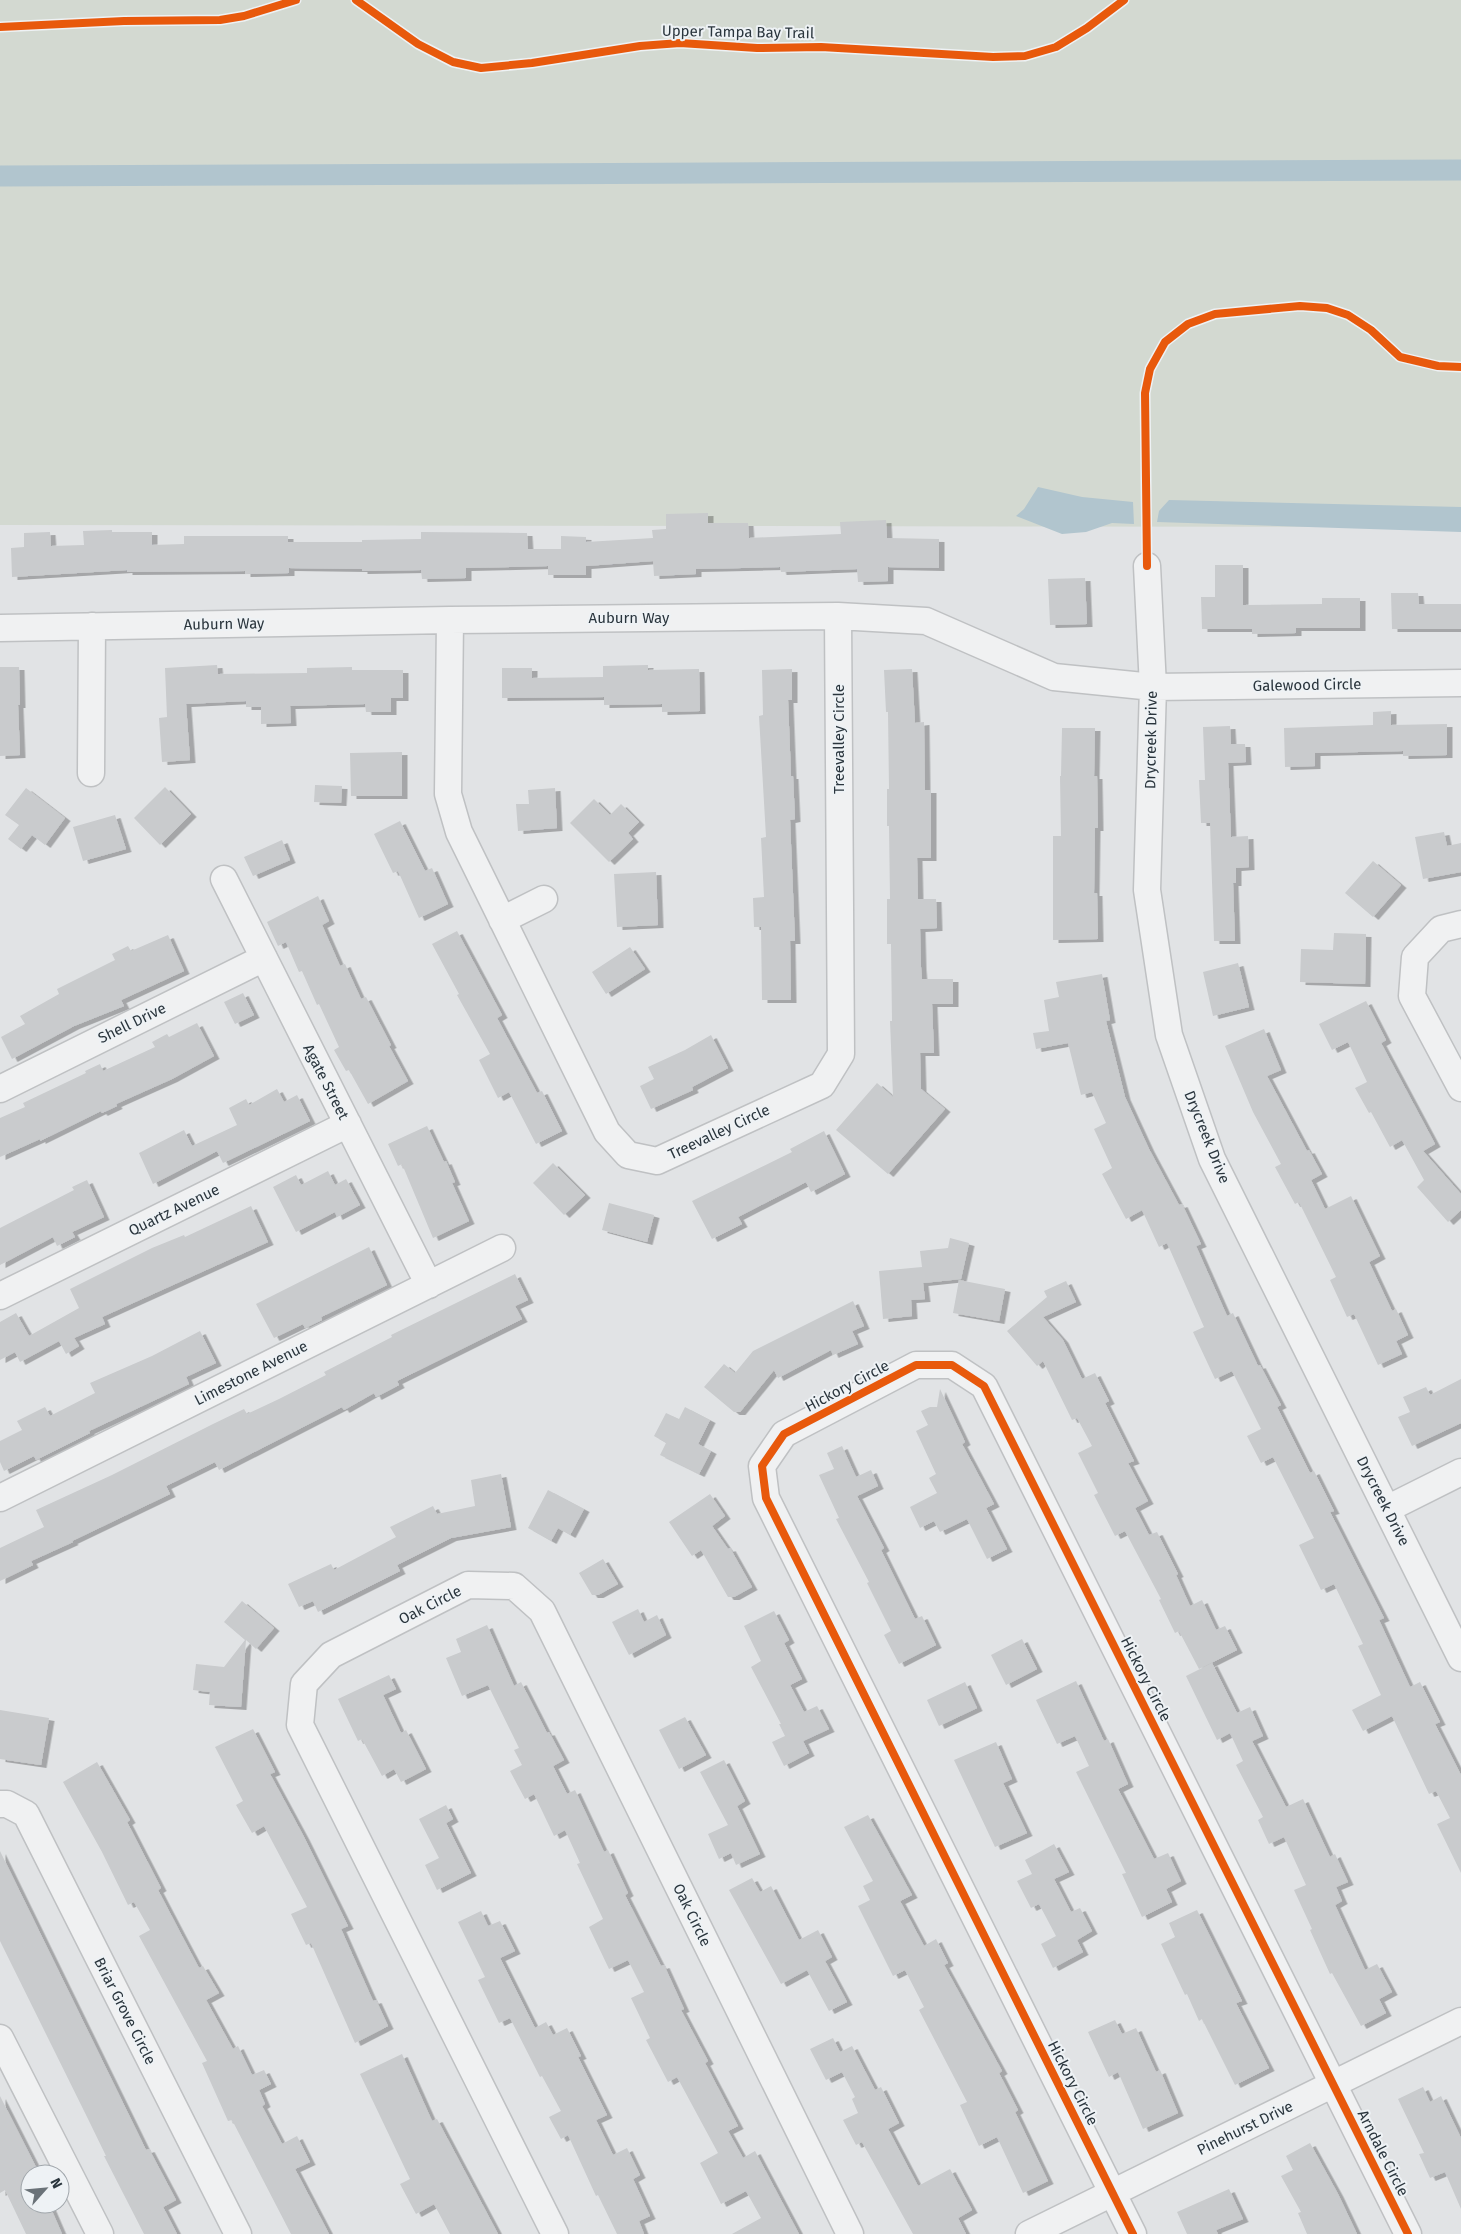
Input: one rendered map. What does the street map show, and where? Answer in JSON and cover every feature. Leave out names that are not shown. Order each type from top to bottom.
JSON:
[{"type":"street","name":"Drycreek Drive","points":[[1147,566],[1152,687],[1147,890],[1169,1035],[1212,1159],[1461,1658]]},
{"type":"street","name":"Auburn Way","points":[[0,628],[450,620],[838,616],[926,621],[1054,677],[1152,687]]},
{"type":"street","name":"Treevalley Circle","points":[[450,620],[448,794],[459,832],[607,1132],[628,1155],[658,1161],[822,1085],[841,1054],[838,616]]},
{"type":"street","points":[[91,773],[92,626]]},
{"type":"street","name":"Galewood Circle","points":[[1152,687],[1461,683]]},
{"type":"street","name":"Agate Street","points":[[224,880],[429,1284]]},
{"type":"street","points":[[502,920],[544,899]]},
{"type":"street","points":[[1461,924],[1441,929],[1415,957],[1412,996],[1461,1088]]},
{"type":"street","name":"Shell Drive","points":[[0,1089],[264,958]]},
{"type":"street","name":"Quartz Avenue","points":[[0,1296],[348,1124]]},
{"type":"street","name":"Limestone Avenue","points":[[0,1498],[502,1248]]},
{"type":"street","name":"Hickory Circle","points":[[1112,2193],[766,1498],[762,1466],[784,1434],[916,1365],[952,1364],[984,1386],[1333,2084]]},
{"type":"street","points":[[1387,1509],[1461,1472]]},
{"type":"street","name":"Oak Circle","points":[[555,2234],[300,1725],[304,1684],[331,1655],[468,1585],[514,1586],[542,1612],[850,2234]]},
{"type":"street","name":"Briar Grove Circle","points":[[0,1804],[7,1804],[26,1814],[238,2234]]},
{"type":"street","name":"Pinehurst Drive","points":[[1029,2234],[1461,2021]]},
{"type":"street","points":[[0,2038],[100,2234]]},
{"type":"street","name":"Arndale Circle","points":[[1333,2084],[1408,2234]]},
{"type":"street","points":[[1112,2193],[1133,2234]]},
{"type":"shaded area","points":[[0,0],[1461,0],[1461,527],[0,525]]},
{"type":"water","points":[[1038,487],[1082,497],[1133,502],[1134,524],[1112,523],[1086,532],[1062,534],[1016,516],[1024,509]]},
{"type":"water","points":[[1169,500],[1461,507],[1461,532],[1157,522],[1159,511]]},
{"type":"building","points":[[708,513],[708,523],[748,523],[749,538],[841,534],[840,522],[886,520],[887,538],[939,539],[939,568],[888,567],[888,581],[858,582],[857,569],[781,572],[780,567],[696,569],[696,574],[654,576],[653,561],[586,566],[586,575],[548,575],[548,566],[466,568],[466,578],[422,579],[421,570],[362,571],[362,569],[289,568],[289,573],[245,574],[245,571],[127,572],[127,570],[12,577],[11,548],[24,547],[24,533],[50,532],[51,546],[84,545],[83,531],[112,530],[112,532],[152,532],[152,545],[184,544],[184,536],[288,536],[288,542],[362,542],[362,540],[421,539],[421,532],[527,533],[528,549],[561,549],[561,536],[586,537],[586,542],[653,538],[652,530],[666,529],[666,514]]},
{"type":"building","points":[[1215,565],[1243,565],[1243,605],[1322,604],[1322,598],[1360,598],[1360,628],[1296,628],[1296,633],[1252,634],[1252,629],[1202,629],[1201,597],[1215,597]]},
{"type":"building","points":[[1085,578],[1087,624],[1050,625],[1048,579]]},
{"type":"building","points":[[1391,593],[1418,593],[1419,604],[1461,604],[1461,629],[1392,629]]},
{"type":"building","points":[[217,665],[218,674],[307,673],[307,668],[352,667],[352,670],[403,670],[403,698],[391,698],[391,712],[366,712],[365,704],[290,706],[291,723],[261,724],[261,707],[246,707],[246,701],[186,704],[190,760],[162,762],[159,718],[167,717],[165,668]]},
{"type":"building","points":[[648,665],[648,670],[699,669],[700,711],[662,712],[662,704],[604,705],[604,697],[502,698],[502,668],[532,668],[532,678],[603,677],[603,666]]},
{"type":"building","points":[[0,667],[19,667],[20,755],[0,756]]},
{"type":"building","points":[[792,669],[792,700],[788,700],[795,819],[790,820],[795,941],[790,941],[791,1000],[762,1000],[761,927],[754,927],[753,898],[764,897],[761,838],[766,837],[759,716],[763,715],[762,670]]},
{"type":"building","points":[[912,669],[915,723],[924,722],[925,790],[931,790],[931,858],[917,858],[918,899],[936,899],[937,928],[920,929],[922,979],[953,979],[953,1004],[932,1004],[934,1053],[920,1053],[921,1089],[945,1109],[888,1174],[836,1130],[877,1083],[893,1097],[890,1021],[892,1021],[891,944],[887,944],[887,899],[890,899],[889,826],[887,826],[887,789],[889,789],[888,712],[886,712],[884,670]]},
{"type":"building","points":[[1391,711],[1391,725],[1447,724],[1447,755],[1403,756],[1403,751],[1315,753],[1315,766],[1285,767],[1284,728],[1373,725],[1373,712]]},
{"type":"building","points":[[1230,726],[1231,744],[1245,744],[1246,762],[1228,763],[1231,837],[1248,836],[1249,867],[1236,868],[1236,883],[1233,883],[1235,941],[1214,941],[1210,823],[1201,823],[1199,780],[1205,780],[1203,727]]},
{"type":"building","points":[[1062,728],[1095,728],[1094,776],[1097,776],[1098,828],[1095,828],[1094,893],[1097,893],[1098,939],[1053,940],[1053,836],[1061,836],[1060,776]]},
{"type":"building","points":[[402,752],[402,796],[351,796],[350,753]]},
{"type":"building","points":[[315,785],[342,786],[341,803],[314,802]]},
{"type":"building","points":[[165,787],[191,814],[160,845],[134,818]]},
{"type":"building","points":[[26,788],[65,818],[45,845],[32,835],[21,849],[8,839],[19,825],[5,815]]},
{"type":"building","points":[[555,788],[557,828],[518,831],[516,804],[529,804],[528,790]]},
{"type":"building","points":[[594,799],[610,815],[621,804],[639,822],[628,833],[633,839],[609,862],[570,823]]},
{"type":"building","points":[[115,815],[126,849],[83,861],[73,827]]},
{"type":"building","points":[[400,821],[425,871],[432,868],[448,904],[419,918],[398,871],[393,873],[374,834]]},
{"type":"building","points":[[1444,832],[1447,846],[1461,843],[1461,872],[1423,879],[1415,837]]},
{"type":"building","points":[[282,840],[290,860],[253,876],[244,857]]},
{"type":"building","points":[[1373,861],[1401,885],[1373,917],[1345,893]]},
{"type":"building","points":[[656,872],[658,925],[617,927],[614,874]]},
{"type":"building","points":[[318,896],[329,921],[322,925],[340,966],[345,964],[361,999],[366,997],[408,1081],[368,1104],[349,1070],[346,1071],[334,1050],[339,1047],[302,971],[299,972],[286,942],[278,946],[267,922]]},
{"type":"building","points":[[457,931],[502,1015],[497,1018],[537,1093],[542,1091],[562,1131],[536,1144],[509,1092],[498,1098],[479,1060],[490,1054],[457,995],[459,994],[432,944]]},
{"type":"building","points":[[1334,933],[1366,934],[1365,984],[1300,982],[1301,949],[1333,950]]},
{"type":"building","points":[[168,935],[184,971],[121,1000],[124,1006],[74,1026],[12,1059],[1,1037],[25,1024],[20,1016],[59,994],[57,989],[115,960],[112,954],[128,946],[131,951]]},
{"type":"building","points":[[630,947],[645,969],[606,994],[592,972]]},
{"type":"building","points":[[1238,963],[1249,1007],[1213,1016],[1203,972]]},
{"type":"building","points":[[1102,974],[1110,1020],[1106,1021],[1125,1097],[1149,1149],[1179,1205],[1182,1204],[1201,1244],[1196,1246],[1227,1316],[1233,1313],[1258,1366],[1260,1365],[1281,1405],[1277,1407],[1310,1473],[1314,1471],[1334,1511],[1330,1512],[1384,1618],[1379,1620],[1410,1687],[1420,1682],[1440,1722],[1435,1724],[1461,1775],[1461,1873],[1437,1824],[1450,1818],[1436,1791],[1429,1794],[1392,1716],[1363,1731],[1352,1710],[1381,1695],[1358,1646],[1363,1644],[1334,1584],[1321,1590],[1299,1545],[1314,1538],[1273,1457],[1261,1463],[1247,1436],[1261,1429],[1232,1371],[1215,1379],[1193,1332],[1204,1327],[1167,1243],[1159,1247],[1142,1210],[1126,1219],[1102,1174],[1112,1168],[1094,1129],[1106,1123],[1092,1092],[1081,1095],[1068,1043],[1036,1049],[1033,1033],[1049,1031],[1044,1000],[1059,997],[1056,982]]},
{"type":"building","points":[[243,993],[254,1015],[235,1024],[224,1002]]},
{"type":"building","points":[[1366,1001],[1386,1040],[1381,1043],[1435,1144],[1423,1151],[1461,1194],[1461,1210],[1448,1222],[1417,1187],[1424,1180],[1402,1140],[1390,1147],[1371,1112],[1369,1113],[1355,1088],[1367,1082],[1348,1042],[1332,1050],[1319,1024]]},
{"type":"building","points":[[197,1023],[214,1056],[172,1079],[116,1104],[117,1106],[102,1113],[101,1111],[40,1141],[40,1139],[0,1157],[0,1118],[25,1107],[23,1103],[86,1073],[85,1071],[100,1064],[103,1071],[155,1047],[152,1042],[167,1034],[169,1037]]},
{"type":"building","points":[[1264,1029],[1281,1070],[1267,1076],[1307,1151],[1309,1150],[1322,1174],[1311,1180],[1325,1209],[1351,1196],[1380,1256],[1369,1262],[1392,1311],[1396,1309],[1408,1335],[1396,1341],[1402,1354],[1378,1365],[1354,1314],[1347,1317],[1330,1280],[1336,1277],[1299,1202],[1295,1204],[1275,1167],[1281,1164],[1253,1112],[1225,1046]]},
{"type":"building","points":[[711,1035],[728,1068],[692,1087],[693,1090],[651,1109],[640,1086],[654,1079],[648,1067],[685,1050]]},
{"type":"building","points":[[277,1089],[284,1102],[297,1095],[310,1121],[223,1163],[217,1151],[153,1184],[139,1153],[184,1130],[192,1146],[237,1125],[229,1108],[246,1099],[249,1105]]},
{"type":"building","points":[[427,1126],[444,1162],[446,1161],[455,1182],[452,1183],[469,1221],[433,1238],[402,1164],[398,1166],[388,1144]]},
{"type":"building","points":[[824,1131],[845,1174],[811,1192],[806,1182],[738,1217],[742,1224],[712,1239],[692,1201],[792,1152],[790,1149]]},
{"type":"building","points":[[553,1163],[585,1195],[564,1215],[533,1183]]},
{"type":"building","points":[[328,1171],[335,1185],[346,1179],[360,1205],[337,1217],[335,1212],[296,1232],[273,1187],[296,1175],[301,1185]]},
{"type":"building","points":[[87,1180],[104,1217],[72,1232],[75,1237],[57,1246],[53,1237],[0,1265],[0,1228],[74,1190],[72,1187]]},
{"type":"building","points":[[609,1203],[654,1215],[647,1242],[602,1230]]},
{"type":"building","points":[[251,1206],[268,1242],[102,1317],[105,1324],[74,1338],[79,1346],[66,1354],[59,1341],[20,1362],[15,1352],[0,1360],[0,1322],[16,1313],[29,1336],[79,1308],[70,1289],[152,1248],[184,1235],[185,1237]]},
{"type":"building","points":[[950,1238],[969,1243],[961,1279],[923,1283],[925,1299],[911,1300],[912,1316],[883,1319],[879,1271],[922,1267],[920,1251],[948,1248]]},
{"type":"building","points":[[369,1247],[387,1285],[321,1317],[322,1320],[305,1328],[303,1324],[274,1338],[256,1304]]},
{"type":"building","points":[[515,1274],[528,1300],[515,1306],[522,1319],[397,1381],[399,1385],[376,1397],[374,1393],[344,1410],[342,1407],[219,1470],[215,1462],[166,1486],[170,1494],[31,1561],[33,1565],[0,1581],[0,1548],[44,1527],[36,1510],[112,1475],[244,1409],[247,1414],[279,1399],[326,1375],[324,1372],[392,1337],[391,1335]]},
{"type":"building","points":[[959,1280],[1005,1289],[999,1321],[953,1313]]},
{"type":"building","points":[[1066,1281],[1076,1302],[1043,1317],[1063,1340],[1082,1379],[1095,1373],[1109,1401],[1105,1403],[1134,1461],[1128,1463],[1148,1501],[1135,1508],[1149,1535],[1157,1532],[1178,1574],[1176,1575],[1190,1606],[1202,1600],[1216,1630],[1225,1626],[1237,1650],[1199,1669],[1179,1631],[1175,1633],[1159,1600],[1161,1599],[1125,1531],[1115,1536],[1094,1495],[1098,1493],[1078,1453],[1092,1446],[1077,1418],[1072,1420],[1043,1361],[1037,1366],[1007,1331],[1047,1297],[1044,1291]]},
{"type":"building","points":[[853,1301],[864,1326],[852,1331],[858,1344],[833,1355],[831,1350],[778,1378],[774,1370],[740,1412],[734,1412],[704,1387],[724,1364],[735,1373],[753,1351]]},
{"type":"building","points":[[200,1331],[216,1363],[186,1377],[189,1384],[89,1431],[90,1433],[36,1460],[34,1456],[4,1471],[0,1462],[0,1441],[22,1430],[17,1421],[45,1407],[50,1416],[95,1393],[90,1383],[152,1356]]},
{"type":"building","points":[[1461,1379],[1461,1423],[1412,1446],[1398,1417],[1410,1412],[1403,1397],[1426,1387],[1430,1395]]},
{"type":"building","points":[[940,1389],[965,1442],[962,1444],[994,1504],[986,1508],[1007,1549],[987,1559],[967,1519],[940,1532],[934,1521],[920,1528],[910,1507],[937,1493],[929,1478],[936,1474],[916,1431],[928,1425],[921,1411],[930,1407],[937,1407]]},
{"type":"building","points":[[685,1407],[710,1420],[698,1444],[711,1451],[699,1474],[660,1455],[666,1443],[654,1436],[666,1413],[679,1419]]},
{"type":"building","points":[[842,1446],[856,1477],[871,1470],[878,1486],[857,1496],[884,1548],[881,1550],[915,1619],[922,1616],[936,1645],[899,1664],[884,1635],[891,1631],[867,1583],[869,1582],[836,1519],[839,1518],[819,1475],[834,1469],[827,1453]]},
{"type":"building","points":[[501,1474],[511,1527],[451,1538],[397,1565],[400,1571],[318,1612],[313,1601],[299,1607],[288,1584],[331,1564],[334,1570],[396,1537],[390,1527],[433,1506],[437,1514],[475,1506],[471,1480]]},
{"type":"building","points":[[548,1490],[584,1509],[570,1535],[558,1528],[551,1541],[528,1528]]},
{"type":"building","points":[[710,1494],[725,1516],[712,1526],[728,1549],[730,1548],[752,1587],[734,1597],[728,1597],[701,1550],[692,1556],[669,1522]]},
{"type":"building","points":[[603,1559],[618,1584],[598,1595],[592,1595],[579,1573]]},
{"type":"building","points":[[242,1601],[274,1628],[256,1649],[246,1640],[241,1707],[209,1705],[210,1692],[193,1690],[196,1664],[224,1667],[245,1640],[224,1622]]},
{"type":"building","points":[[638,1609],[644,1622],[657,1615],[666,1635],[629,1655],[612,1622]]},
{"type":"building","points":[[774,1611],[789,1640],[784,1643],[802,1679],[790,1685],[804,1712],[817,1706],[829,1729],[803,1741],[809,1753],[784,1766],[772,1742],[785,1736],[779,1724],[781,1724],[751,1667],[761,1661],[744,1626]]},
{"type":"building","points":[[487,1625],[514,1686],[521,1682],[547,1733],[549,1732],[564,1760],[553,1766],[567,1794],[575,1790],[604,1852],[608,1850],[628,1893],[625,1895],[661,1966],[664,1965],[684,2009],[681,2010],[708,2061],[705,2063],[738,2126],[728,2131],[743,2158],[755,2151],[799,2234],[732,2234],[761,2218],[746,2191],[721,2204],[700,2163],[718,2153],[677,2077],[668,2082],[646,2040],[650,2038],[631,1998],[644,1992],[628,1960],[609,1969],[589,1927],[603,1919],[577,1864],[580,1863],[565,1830],[554,1836],[534,1794],[525,1799],[510,1771],[522,1765],[514,1750],[519,1748],[488,1685],[462,1696],[446,1658],[461,1652],[456,1639]]},
{"type":"building","points":[[1022,1639],[1037,1669],[1006,1685],[991,1655]]},
{"type":"building","points":[[1212,1663],[1237,1713],[1250,1707],[1263,1736],[1252,1741],[1286,1807],[1303,1799],[1330,1857],[1335,1854],[1348,1882],[1336,1887],[1342,1901],[1335,1905],[1365,1970],[1377,1964],[1392,1992],[1379,1999],[1386,2013],[1361,2026],[1332,1973],[1330,1974],[1310,1930],[1312,1929],[1294,1890],[1306,1885],[1284,1837],[1269,1844],[1258,1820],[1263,1817],[1236,1765],[1243,1761],[1230,1733],[1217,1740],[1186,1676]]},
{"type":"building","points":[[389,1675],[396,1689],[383,1695],[401,1733],[406,1730],[426,1769],[401,1782],[394,1769],[382,1776],[362,1739],[358,1741],[338,1699]]},
{"type":"building","points":[[1076,1681],[1104,1741],[1108,1739],[1128,1784],[1118,1789],[1154,1859],[1168,1853],[1181,1881],[1166,1889],[1172,1902],[1142,1917],[1122,1874],[1126,1873],[1076,1772],[1089,1766],[1075,1736],[1057,1744],[1036,1700]]},
{"type":"building","points":[[965,1682],[977,1708],[939,1726],[927,1700]]},
{"type":"building","points":[[0,1710],[49,1718],[41,1765],[0,1759]]},
{"type":"building","points":[[685,1717],[706,1755],[679,1769],[659,1730]]},
{"type":"building","points":[[253,1729],[275,1772],[270,1774],[348,1926],[341,1929],[373,2001],[376,2000],[388,2026],[355,2043],[311,1943],[306,1945],[291,1914],[307,1907],[264,1826],[252,1833],[236,1805],[243,1801],[215,1747]]},
{"type":"building","points":[[996,1742],[1012,1779],[1003,1783],[1027,1833],[995,1847],[954,1760]]},
{"type":"building","points":[[724,1760],[745,1801],[737,1806],[760,1854],[736,1865],[731,1853],[719,1859],[708,1834],[728,1825],[700,1772]]},
{"type":"building","points":[[97,1762],[130,1820],[127,1822],[161,1888],[158,1890],[181,1934],[199,1968],[203,1966],[219,1993],[206,2000],[233,2049],[238,2046],[252,2075],[264,2070],[271,2084],[259,2090],[265,2104],[262,2106],[282,2144],[297,2136],[310,2162],[295,2169],[329,2234],[291,2234],[232,2120],[228,2121],[202,2063],[207,2061],[139,1936],[150,1930],[134,1902],[128,1905],[102,1852],[63,1782]]},
{"type":"building","points":[[446,1805],[453,1819],[446,1823],[471,1873],[437,1890],[425,1865],[439,1858],[419,1819]]},
{"type":"building","points":[[868,1815],[912,1895],[900,1901],[924,1946],[936,1939],[948,1963],[944,1965],[1002,2071],[999,2073],[1018,2110],[1015,2112],[1048,2181],[1023,2193],[997,2137],[979,2146],[960,2105],[967,2102],[919,2010],[924,2007],[905,1970],[893,1976],[858,1906],[870,1900],[863,1886],[873,1881],[844,1827]]},
{"type":"building","points":[[1054,1844],[1069,1872],[1054,1879],[1071,1912],[1080,1908],[1092,1931],[1077,1940],[1083,1952],[1053,1968],[1041,1944],[1056,1936],[1039,1904],[1031,1908],[1017,1881],[1032,1874],[1025,1860]]},
{"type":"building","points":[[0,1851],[146,2150],[149,2149],[176,2200],[163,2207],[177,2234],[144,2234],[0,1941]]},
{"type":"building","points":[[752,1878],[760,1892],[771,1886],[799,1940],[818,1930],[832,1957],[825,1961],[847,2002],[829,2011],[807,1970],[781,1984],[729,1890]]},
{"type":"building","points":[[1197,1910],[1242,2001],[1236,2003],[1269,2068],[1235,2085],[1202,2019],[1199,2021],[1187,1994],[1185,1995],[1161,1944],[1175,1937],[1169,1923]]},
{"type":"building","points":[[481,1911],[488,1926],[500,1921],[515,1951],[500,1958],[535,2028],[546,2022],[553,2035],[567,2028],[581,2056],[578,2057],[607,2115],[596,2120],[613,2155],[627,2148],[640,2175],[633,2179],[650,2216],[639,2221],[644,2234],[617,2234],[598,2195],[596,2196],[568,2135],[561,2139],[549,2117],[561,2111],[542,2076],[540,2077],[510,2018],[499,2023],[478,1980],[485,1977],[458,1922]]},
{"type":"building","points":[[1115,2020],[1122,2034],[1136,2028],[1156,2072],[1160,2070],[1178,2113],[1143,2129],[1118,2072],[1109,2077],[1088,2032]]},
{"type":"building","points":[[833,2038],[840,2052],[852,2046],[875,2090],[881,2087],[899,2123],[888,2129],[918,2186],[950,2169],[972,2210],[958,2218],[966,2234],[913,2234],[862,2142],[856,2145],[843,2120],[858,2113],[852,2099],[855,2097],[842,2072],[826,2080],[810,2049]]},
{"type":"building","points":[[402,2054],[432,2121],[437,2119],[498,2234],[450,2234],[434,2204],[416,2214],[400,2184],[410,2179],[360,2074]]},
{"type":"building","points":[[1423,2087],[1430,2102],[1441,2096],[1461,2138],[1461,2209],[1445,2172],[1430,2178],[1419,2154],[1424,2153],[1398,2099]]},
{"type":"building","points":[[0,2096],[34,2164],[20,2164],[20,2214],[53,2214],[62,2234],[26,2234],[5,2190],[0,2193]]},
{"type":"building","points":[[1310,2143],[1357,2234],[1307,2234],[1298,2213],[1301,2212],[1281,2176],[1293,2170],[1286,2156]]},
{"type":"building","points":[[1229,2189],[1243,2219],[1216,2230],[1218,2234],[1187,2234],[1177,2212]]},
{"type":"waterway","points":[[0,176],[1461,170]]},
{"type":"cycle path","points":[[0,27],[124,21],[220,20],[244,16],[296,0]]},
{"type":"cycle path","name":"Upper Tampa Bay Trail","points":[[356,0],[418,44],[453,62],[481,68],[532,63],[640,46],[680,43],[757,48],[821,47],[993,57],[1025,56],[1056,47],[1087,28],[1124,0]]},
{"type":"cycle path","points":[[1147,566],[1145,393],[1150,369],[1165,342],[1188,324],[1215,314],[1300,306],[1327,308],[1348,315],[1371,330],[1400,357],[1438,366],[1461,367]]},
{"type":"cycle path","points":[[1133,2234],[766,1498],[762,1466],[784,1434],[916,1365],[952,1365],[984,1386],[1408,2234]]}]
